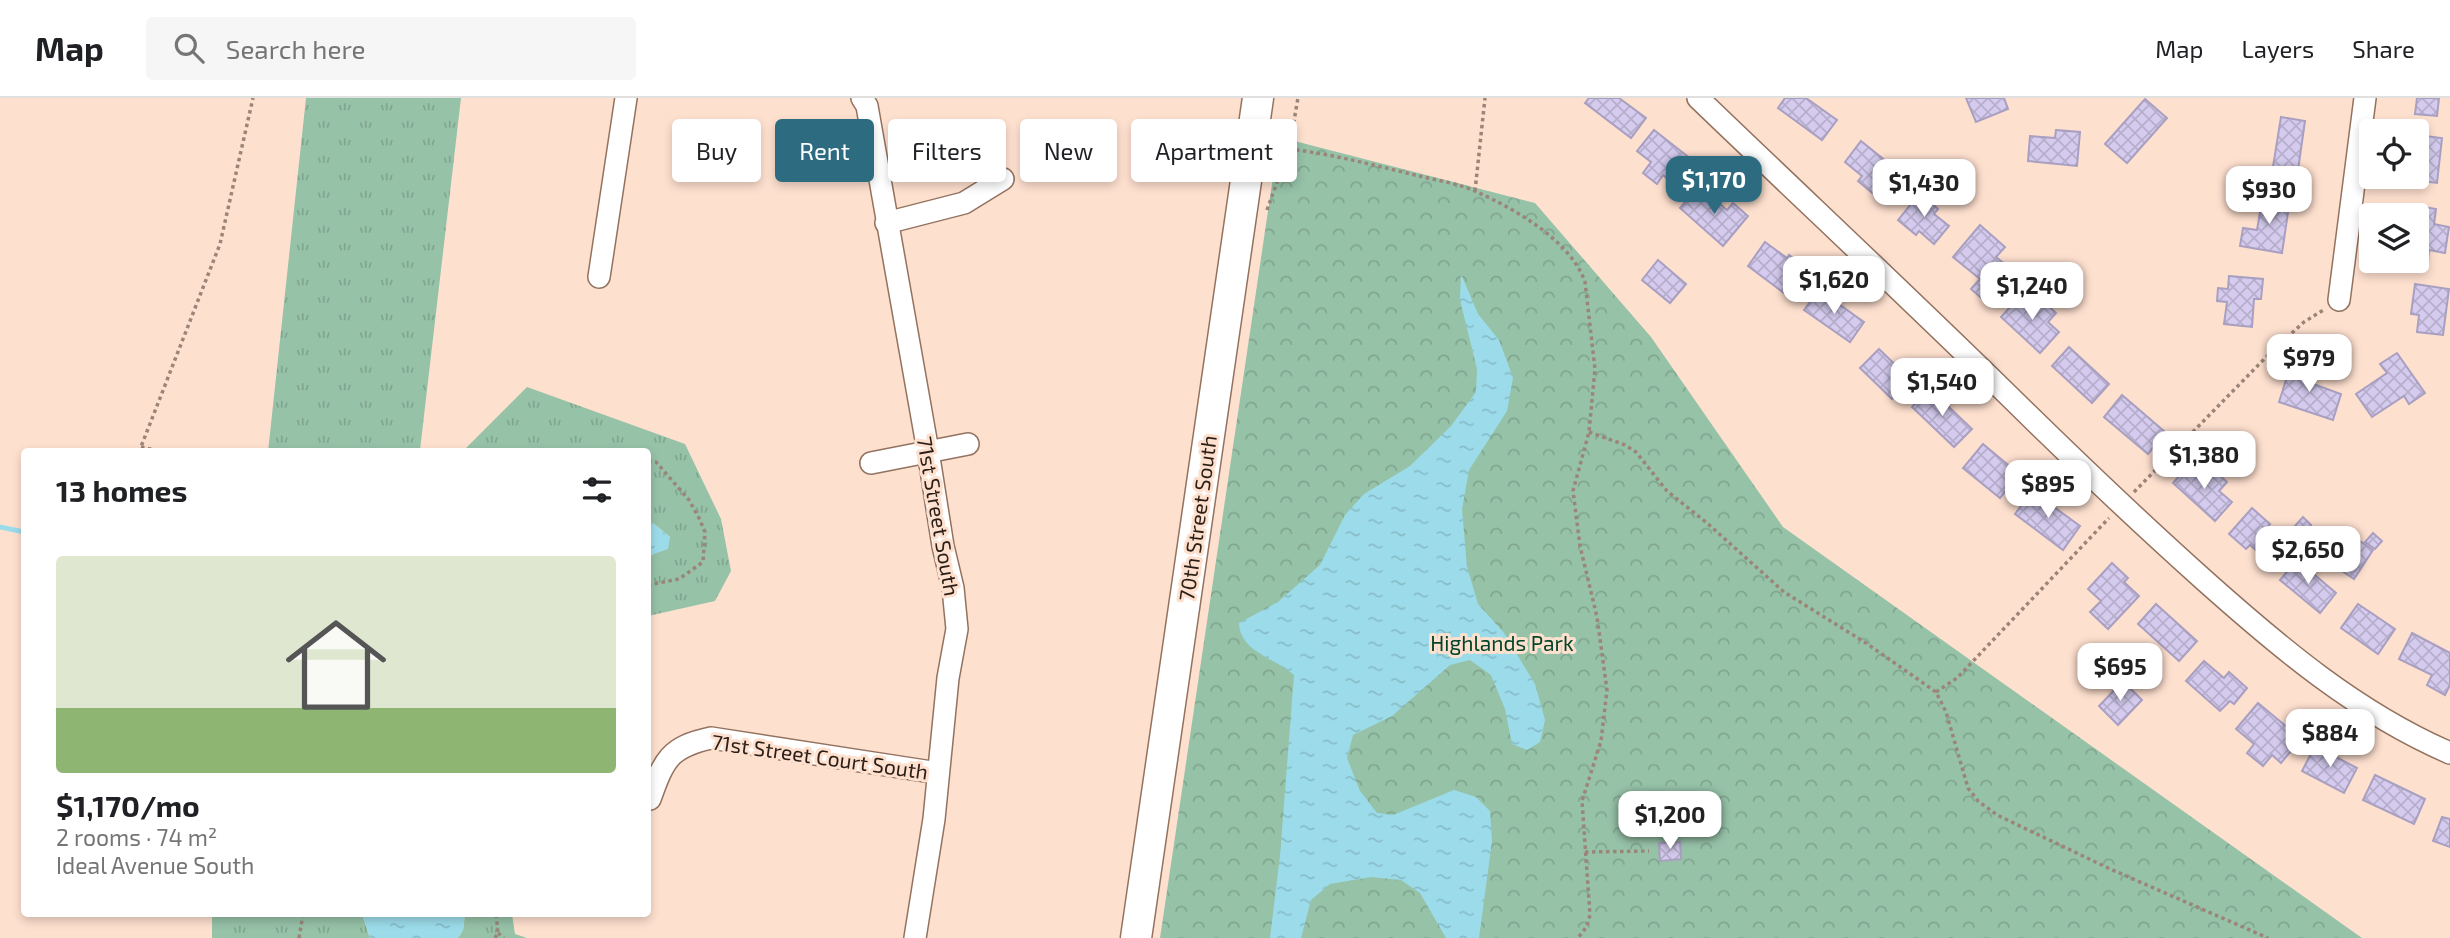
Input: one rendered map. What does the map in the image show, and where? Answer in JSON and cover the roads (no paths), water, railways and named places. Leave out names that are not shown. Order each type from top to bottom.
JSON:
[{"type":"main road","name":"70th Street South","points":[[1136,938],[1258,98]]},
{"type":"street","points":[[599,277],[626,98]]},
{"type":"street","name":"71st Street South","points":[[862,98],[867,106],[943,546],[953,588],[957,629],[948,678],[934,818],[915,938]]},
{"type":"street","points":[[1698,98],[1930,319],[2120,506],[2221,596],[2309,669],[2371,711],[2426,743],[2450,753]]},
{"type":"street","points":[[2339,300],[2365,98]]},
{"type":"street","points":[[887,223],[964,202],[998,182]]},
{"type":"street","points":[[871,463],[968,444]]},
{"type":"street","name":"71st Street Court South","points":[[651,796],[662,767],[685,744],[711,738],[938,773]]},
{"type":"water","points":[[1461,274],[1478,314],[1499,340],[1513,378],[1507,411],[1469,470],[1462,509],[1467,567],[1478,604],[1504,633],[1535,684],[1545,720],[1540,742],[1527,750],[1512,744],[1505,709],[1491,675],[1470,660],[1450,665],[1392,716],[1353,735],[1347,758],[1360,791],[1377,813],[1393,815],[1454,790],[1476,797],[1490,811],[1492,841],[1479,938],[1446,938],[1420,893],[1401,880],[1371,877],[1330,884],[1311,900],[1301,938],[1270,938],[1280,856],[1294,675],[1252,648],[1245,641],[1239,623],[1278,602],[1320,565],[1345,515],[1364,494],[1410,466],[1451,426],[1476,392],[1477,369],[1460,300]]},
{"type":"water","points":[[651,521],[670,537],[668,549],[651,555]]},
{"type":"water","points":[[363,917],[465,917],[463,930],[458,938],[370,938]]},
{"type":"waterway","points":[[0,527],[21,531]]},
{"type":"park label","name":"Highlands Park","points":[[1502,642]]}]
